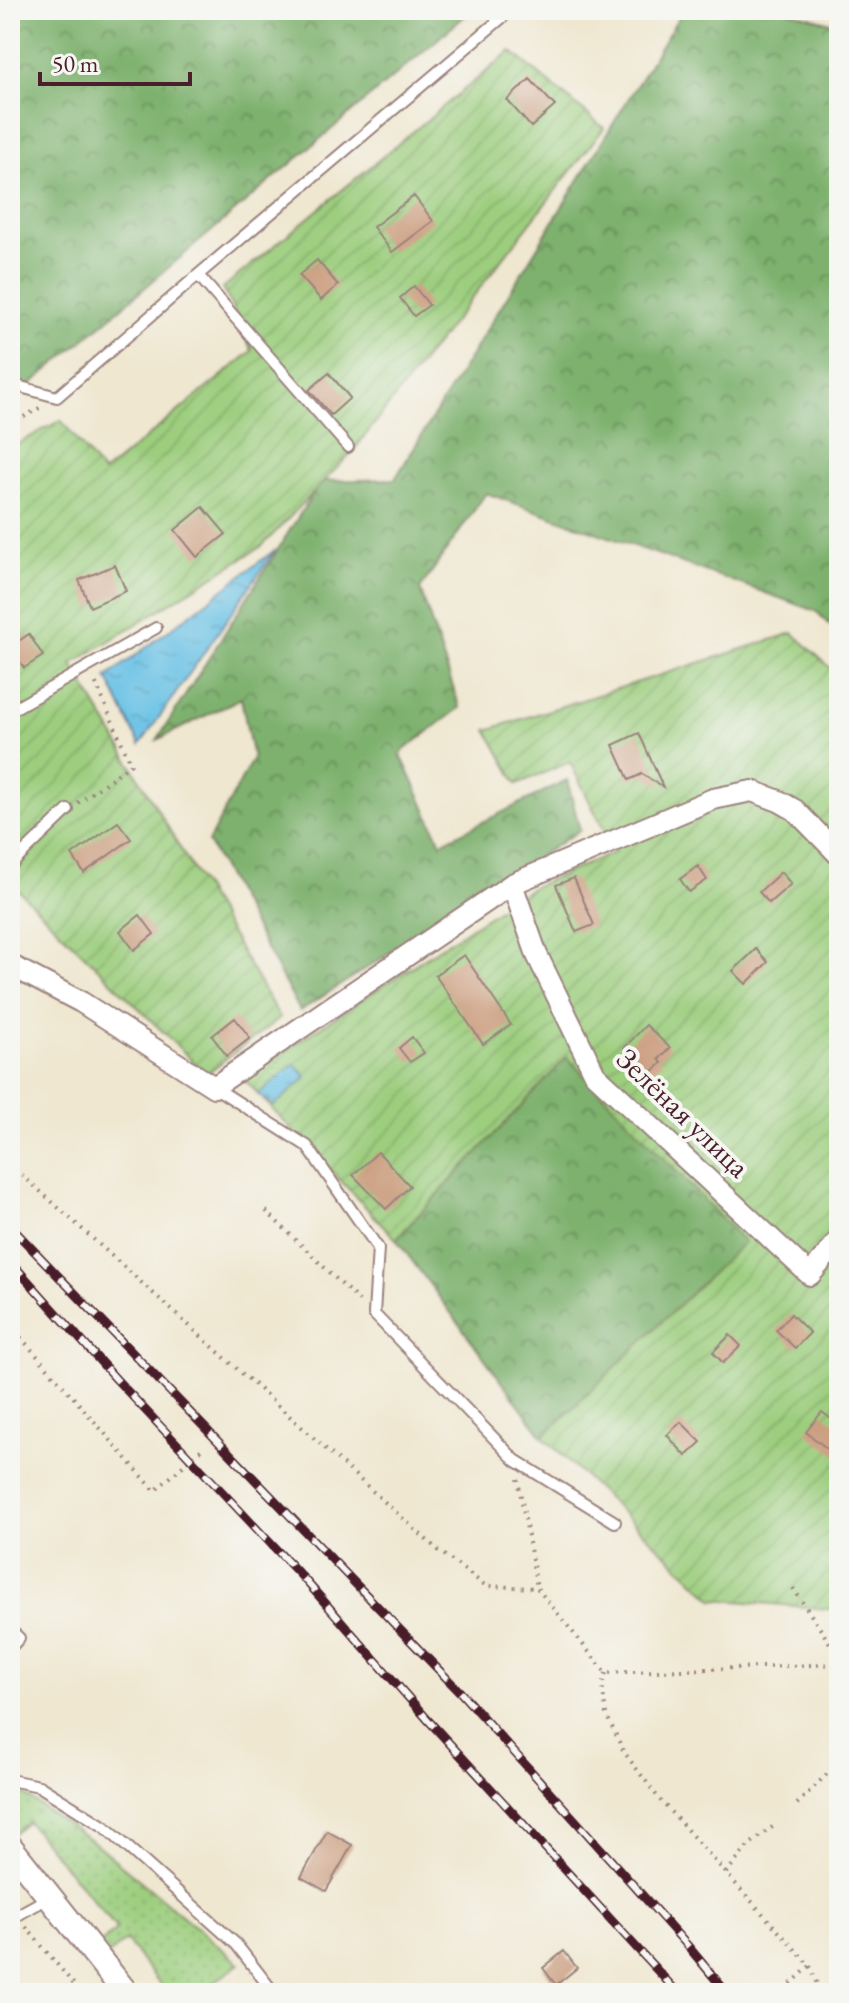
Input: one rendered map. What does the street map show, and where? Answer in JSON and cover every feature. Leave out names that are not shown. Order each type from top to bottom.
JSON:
[{"type":"street","points":[[10,965],[81,1002],[214,1087],[512,884],[713,799],[752,791],[779,801],[795,810],[839,855]]},
{"type":"street","name":"Зелёная улица","points":[[512,884],[537,955],[595,1074],[810,1275],[839,1240]]},
{"type":"street","points":[[10,1847],[126,1993]]},
{"type":"lane","points":[[10,384],[57,397],[511,10]]},
{"type":"lane","points":[[198,275],[348,447]]},
{"type":"lane","points":[[10,711],[156,628]]},
{"type":"lane","points":[[10,866],[68,810]]},
{"type":"lane","points":[[214,1087],[307,1146],[378,1248],[374,1314],[515,1460],[615,1522]]},
{"type":"lane","points":[[10,1630],[19,1638],[10,1648]]},
{"type":"lane","points":[[10,1780],[39,1786],[105,1827],[236,1944],[274,1993]]},
{"type":"lane","points":[[13,1918],[35,1908],[50,1896]]},
{"type":"path","points":[[10,425],[57,397]]},
{"type":"path","points":[[68,810],[131,764],[88,666]]},
{"type":"path","points":[[10,1164],[439,1551],[486,1586],[537,1588]]},
{"type":"path","points":[[266,1211],[374,1314]]},
{"type":"path","points":[[10,1325],[155,1491],[205,1446]]},
{"type":"path","points":[[515,1460],[537,1588],[606,1673]]},
{"type":"path","points":[[793,1588],[839,1657]]},
{"type":"path","points":[[606,1673],[839,1664]]},
{"type":"path","points":[[606,1673],[602,1685],[606,1714],[624,1752],[660,1800],[810,1966],[821,1993]]},
{"type":"path","points":[[797,1804],[839,1762]]},
{"type":"path","points":[[726,1874],[749,1845],[775,1825]]},
{"type":"path","points":[[13,1918],[81,1993]]},
{"type":"path","points":[[781,1993],[810,1966]]},
{"type":"green space","points":[[10,10],[472,10],[10,402]]},
{"type":"green space","points":[[683,10],[785,10],[839,25],[839,634],[816,611],[486,493],[420,589],[460,708],[400,753],[441,843],[567,780],[580,830],[300,1011],[208,842],[253,758],[241,698],[157,740],[321,481],[395,479]]},
{"type":"green space","points":[[511,51],[604,128],[353,451],[262,546],[72,664],[280,1018],[206,1074],[10,882],[10,448],[61,420],[103,473],[252,351],[223,288]]},
{"type":"green space","points":[[793,633],[839,676],[839,1610],[713,1599],[543,1437],[744,1242],[567,1057],[396,1239],[243,1078],[531,888],[615,852],[570,762],[517,784],[487,730]]},
{"type":"green space","points":[[567,1057],[745,1242],[543,1437],[396,1239]]},
{"type":"green space","points":[[10,1785],[95,1843],[240,1964],[198,1993],[167,1993],[126,1940],[101,1961],[92,1951],[117,1929],[28,1822],[14,1834],[10,1827]]},
{"type":"water","points":[[275,550],[140,745],[107,677]]},
{"type":"water","points":[[294,1064],[307,1077],[274,1106],[258,1095]]},
{"type":"building","points":[[530,79],[555,106],[531,127],[507,100]]},
{"type":"building","points":[[414,196],[433,221],[392,252],[373,227]]},
{"type":"building","points":[[317,260],[338,285],[321,300],[299,275]]},
{"type":"building","points":[[414,286],[429,305],[414,316],[400,298]]},
{"type":"building","points":[[329,373],[350,398],[331,415],[309,390]]},
{"type":"building","points":[[203,507],[226,534],[197,557],[175,530]]},
{"type":"building","points":[[115,565],[126,591],[90,607],[79,580]]},
{"type":"building","points":[[29,634],[43,656],[24,668],[10,647]]},
{"type":"building","points":[[639,733],[663,787],[642,774],[629,780],[613,745]]},
{"type":"building","points":[[118,822],[131,839],[84,873],[72,855]]},
{"type":"building","points":[[698,866],[707,880],[689,892],[680,879]]},
{"type":"building","points":[[781,872],[791,884],[769,903],[759,892]]},
{"type":"building","points":[[574,878],[594,925],[576,932],[556,885]]},
{"type":"building","points":[[140,915],[154,934],[134,950],[120,931]]},
{"type":"building","points":[[756,949],[768,962],[746,984],[733,971]]},
{"type":"building","points":[[464,955],[511,1025],[483,1044],[435,975]]},
{"type":"building","points":[[235,1018],[250,1038],[227,1056],[212,1036]]},
{"type":"building","points":[[646,1025],[670,1048],[659,1059],[662,1063],[650,1074],[624,1048]]},
{"type":"building","points":[[412,1037],[424,1053],[410,1062],[399,1048]]},
{"type":"building","points":[[378,1152],[410,1186],[386,1209],[353,1175]]},
{"type":"building","points":[[791,1314],[810,1333],[795,1348],[776,1330]]},
{"type":"building","points":[[730,1335],[741,1346],[723,1363],[713,1352]]},
{"type":"building","points":[[822,1412],[839,1425],[839,1458],[806,1432]]},
{"type":"building","points":[[681,1422],[701,1442],[686,1456],[667,1435]]},
{"type":"building","points":[[327,1831],[352,1845],[326,1891],[301,1877]]},
{"type":"building","points":[[564,1951],[577,1968],[556,1985],[543,1968]]},
{"type":"railway","points":[[10,1226],[461,1693],[727,1993]]},
{"type":"railway","points":[[10,1261],[305,1580],[428,1720],[678,1993]]}]
